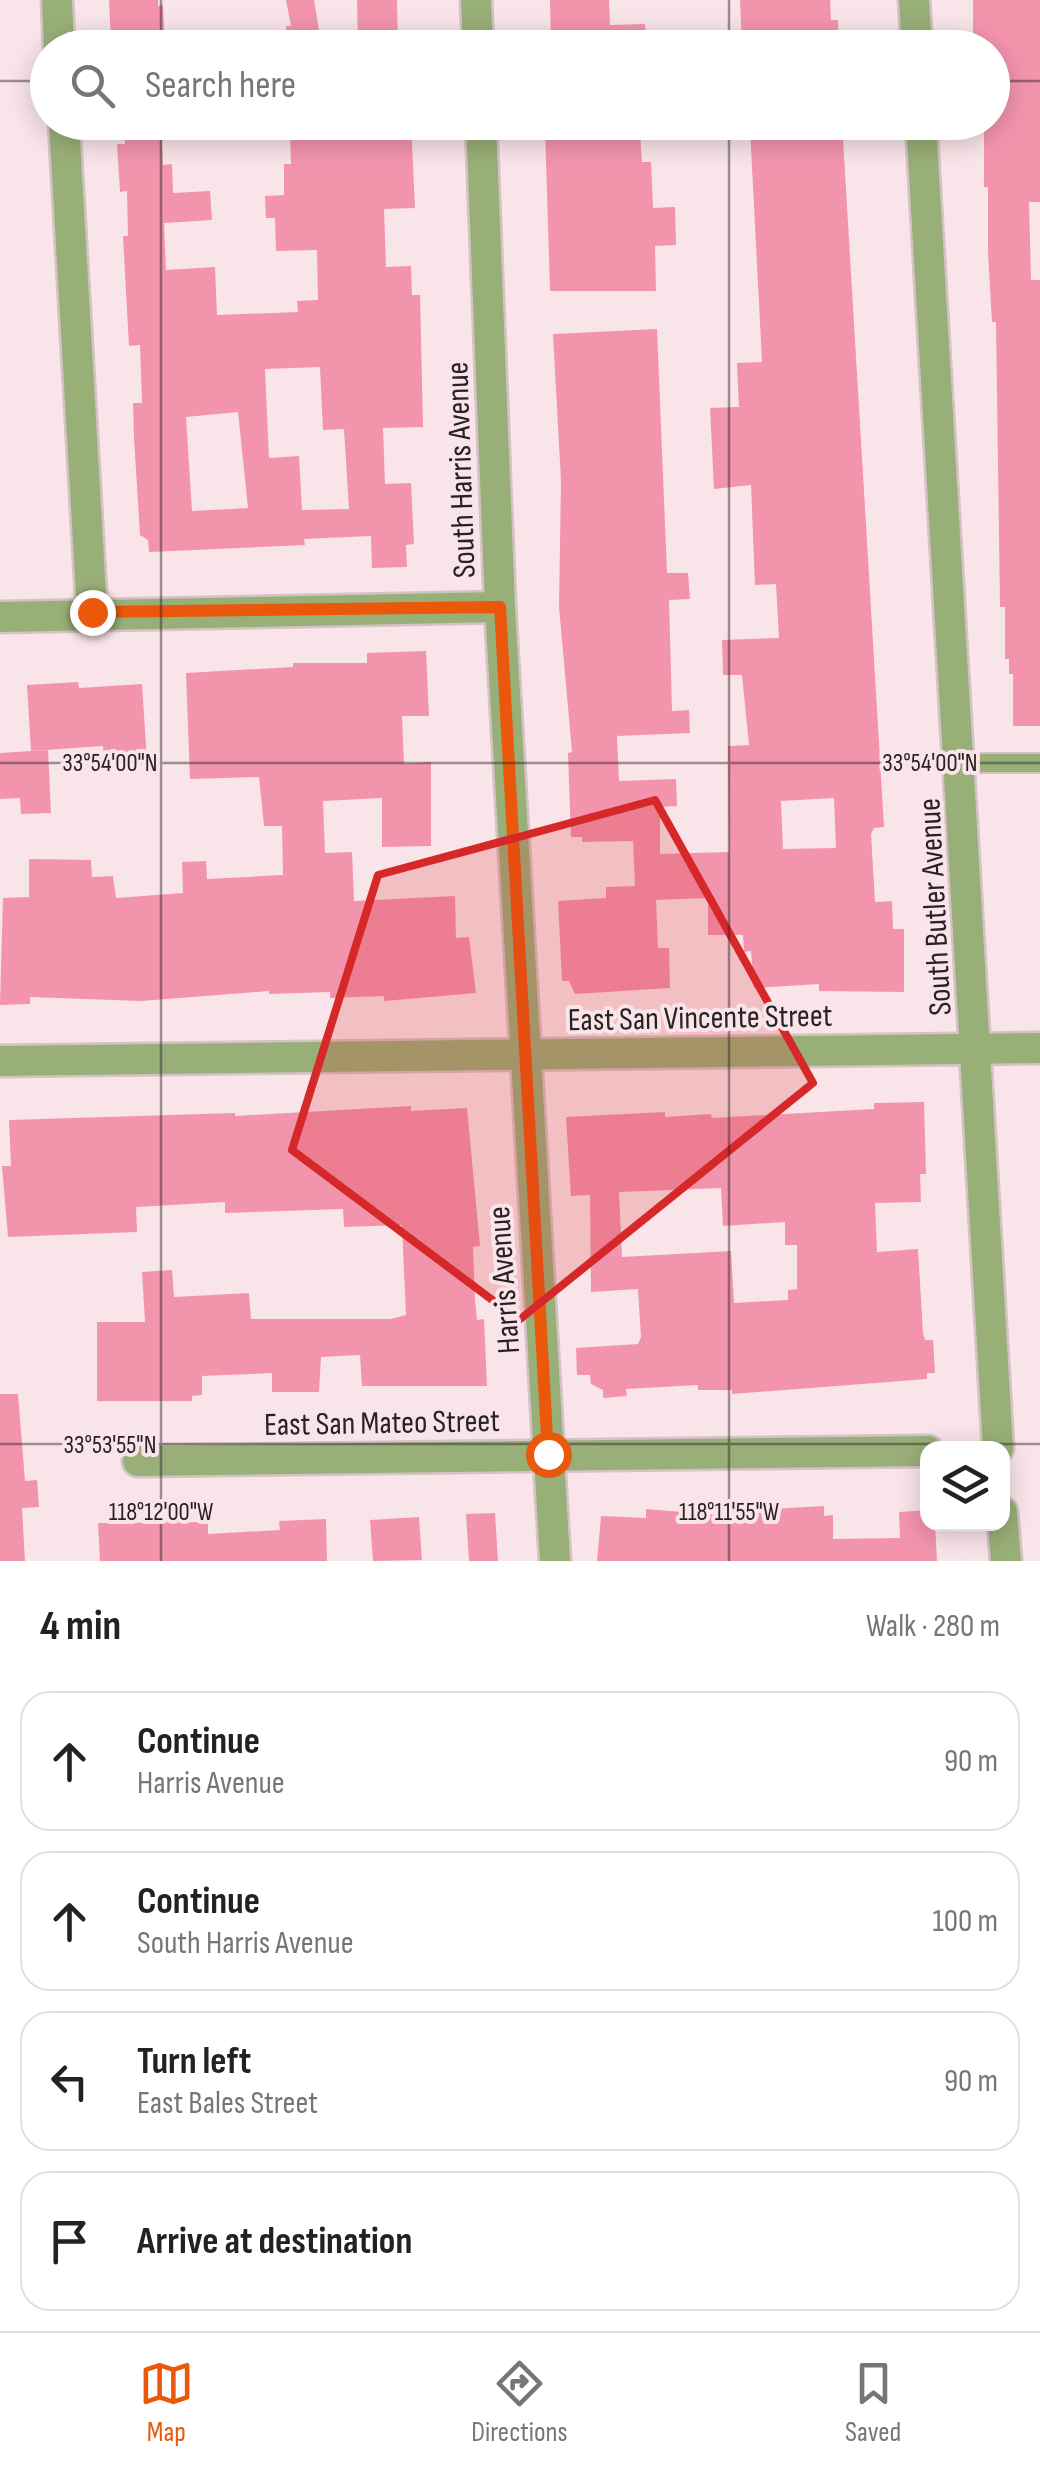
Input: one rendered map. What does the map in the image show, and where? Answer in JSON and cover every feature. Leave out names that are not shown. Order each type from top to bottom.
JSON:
[{"type":"street","points":[[56,0],[58,30]]},
{"type":"street","points":[[476,0],[477,30]]},
{"type":"street","points":[[914,0],[916,30]]},
{"type":"street","points":[[65,140],[92,612]]},
{"type":"street","name":"South Harris Avenue","points":[[482,140],[500,607],[524,1054]]},
{"type":"street","name":"South Butler Avenue","points":[[923,140],[962,763],[998,1441]]},
{"type":"street","points":[[0,616],[500,607]]},
{"type":"street","name":"East San Vincente Street","points":[[0,1060],[1040,1048]]},
{"type":"street","name":"Harris Avenue","points":[[524,1054],[554,1561]]},
{"type":"street","name":"East San Mateo Street","points":[[138,1461],[920,1451]]},
{"type":"street","points":[[1004,1531],[1006,1561]]},
{"type":"lane","points":[[962,763],[1040,763]]},
{"type":"highlighted area","points":[[655,800],[813,1083],[519,1320],[292,1150],[378,875]]},
{"type":"building","points":[[109,0],[158,0],[158,6],[163,5],[164,30],[110,30]]},
{"type":"building","points":[[286,0],[314,0],[319,30],[286,30],[286,26],[291,26]]},
{"type":"building","points":[[357,0],[397,0],[398,30],[358,30]]},
{"type":"building","points":[[550,0],[609,0],[610,25],[645,24],[646,30],[551,30]]},
{"type":"building","points":[[740,0],[830,0],[831,20],[838,20],[838,30],[741,30]]},
{"type":"building","points":[[973,0],[1040,0],[1040,202],[1029,202],[1031,280],[1040,280],[1040,726],[1013,726],[1013,674],[1009,674],[1009,659],[1005,659],[1005,607],[1000,607],[996,322],[992,322],[984,140],[1010,140],[1010,30],[973,30]]},
{"type":"building","points":[[125,140],[162,140],[163,165],[172,164],[173,193],[210,191],[212,220],[164,223],[166,270],[215,267],[217,315],[298,312],[297,301],[318,300],[317,250],[276,251],[275,218],[266,218],[265,196],[284,195],[284,164],[291,164],[290,140],[412,140],[415,208],[384,209],[386,267],[411,266],[412,295],[420,295],[423,427],[383,428],[385,484],[411,483],[414,544],[406,545],[407,567],[372,568],[371,536],[304,539],[305,545],[149,552],[148,540],[140,535],[133,403],[142,403],[140,345],[129,346],[123,236],[128,236],[127,191],[120,192],[117,144],[125,144]],"holes":[[[320,367],[323,430],[344,429],[349,509],[302,510],[299,456],[269,458],[265,369]],[[238,412],[248,508],[192,511],[186,417]]]},
{"type":"building","points":[[545,140],[641,140],[642,162],[651,162],[653,208],[675,207],[676,245],[655,246],[656,291],[550,291]]},
{"type":"building","points":[[751,140],[843,140],[884,827],[874,828],[871,834],[875,902],[892,901],[893,929],[904,929],[904,992],[819,991],[819,984],[754,988],[751,951],[744,952],[743,935],[708,935],[708,898],[656,900],[658,948],[669,948],[670,988],[575,994],[569,981],[562,981],[558,901],[606,898],[606,887],[635,886],[633,841],[582,842],[582,837],[571,837],[568,753],[572,752],[559,607],[561,481],[553,334],[657,329],[667,573],[688,573],[690,599],[669,600],[672,711],[689,710],[690,733],[617,736],[619,781],[676,779],[677,806],[660,807],[660,854],[729,852],[728,746],[749,745],[742,675],[723,675],[722,640],[779,638],[776,584],[755,585],[751,485],[714,489],[710,408],[739,407],[737,363],[762,362]],"holes":[[[834,798],[836,848],[783,849],[781,801]]]},
{"type":"building","points":[[426,651],[429,716],[402,716],[404,764],[431,762],[431,846],[382,847],[382,798],[323,801],[325,853],[352,852],[354,901],[455,896],[456,938],[469,937],[476,993],[384,1001],[384,996],[330,998],[330,992],[269,991],[141,1001],[30,997],[30,1004],[0,1005],[3,898],[29,897],[29,859],[91,860],[92,877],[113,876],[116,898],[183,893],[182,862],[206,861],[207,879],[283,875],[282,826],[264,826],[259,777],[190,779],[186,673],[293,667],[293,663],[367,663],[367,653]]},
{"type":"building","points":[[78,682],[79,688],[142,684],[147,761],[104,764],[103,746],[31,751],[27,685]]},
{"type":"building","points":[[48,750],[51,813],[21,814],[20,798],[0,799],[0,753]]},
{"type":"building","points":[[924,1102],[926,1174],[920,1174],[921,1202],[875,1203],[877,1252],[918,1249],[923,1333],[925,1340],[933,1340],[935,1373],[927,1373],[927,1379],[732,1394],[732,1390],[698,1390],[698,1385],[626,1389],[627,1396],[603,1398],[603,1390],[591,1384],[590,1375],[577,1375],[576,1348],[638,1344],[641,1337],[638,1289],[591,1292],[590,1195],[571,1196],[566,1117],[665,1112],[665,1117],[711,1114],[712,1118],[874,1109],[874,1103]],"holes":[[[721,1188],[723,1226],[785,1222],[785,1245],[797,1245],[797,1289],[788,1290],[788,1300],[734,1303],[731,1251],[622,1257],[619,1192]]]},
{"type":"building","points":[[411,1106],[411,1111],[467,1108],[480,1246],[473,1247],[475,1301],[477,1320],[484,1319],[487,1386],[362,1386],[360,1355],[321,1357],[319,1392],[272,1392],[272,1373],[202,1376],[202,1395],[192,1396],[192,1401],[97,1401],[97,1322],[145,1322],[142,1272],[172,1270],[174,1297],[249,1293],[251,1319],[391,1319],[406,1315],[402,1225],[344,1227],[343,1209],[225,1213],[225,1202],[136,1207],[137,1232],[8,1237],[2,1166],[11,1166],[9,1120],[235,1116]]},
{"type":"building","points":[[0,1394],[18,1394],[25,1481],[37,1480],[39,1507],[22,1508],[25,1561],[0,1561]]},
{"type":"building","points":[[728,1499],[734,1511],[824,1506],[824,1516],[833,1515],[833,1539],[900,1538],[899,1512],[920,1511],[920,1531],[935,1531],[937,1561],[597,1561],[601,1516],[646,1518],[646,1509],[718,1515]]},
{"type":"building","points":[[495,1513],[498,1561],[469,1561],[466,1514]]},
{"type":"building","points":[[419,1517],[422,1560],[373,1561],[370,1520]]},
{"type":"building","points":[[326,1519],[327,1561],[100,1561],[98,1523],[208,1522],[208,1534],[280,1530],[279,1521]]},
{"type":"route","points":[[92,612],[500,607],[548,1454]]}]
